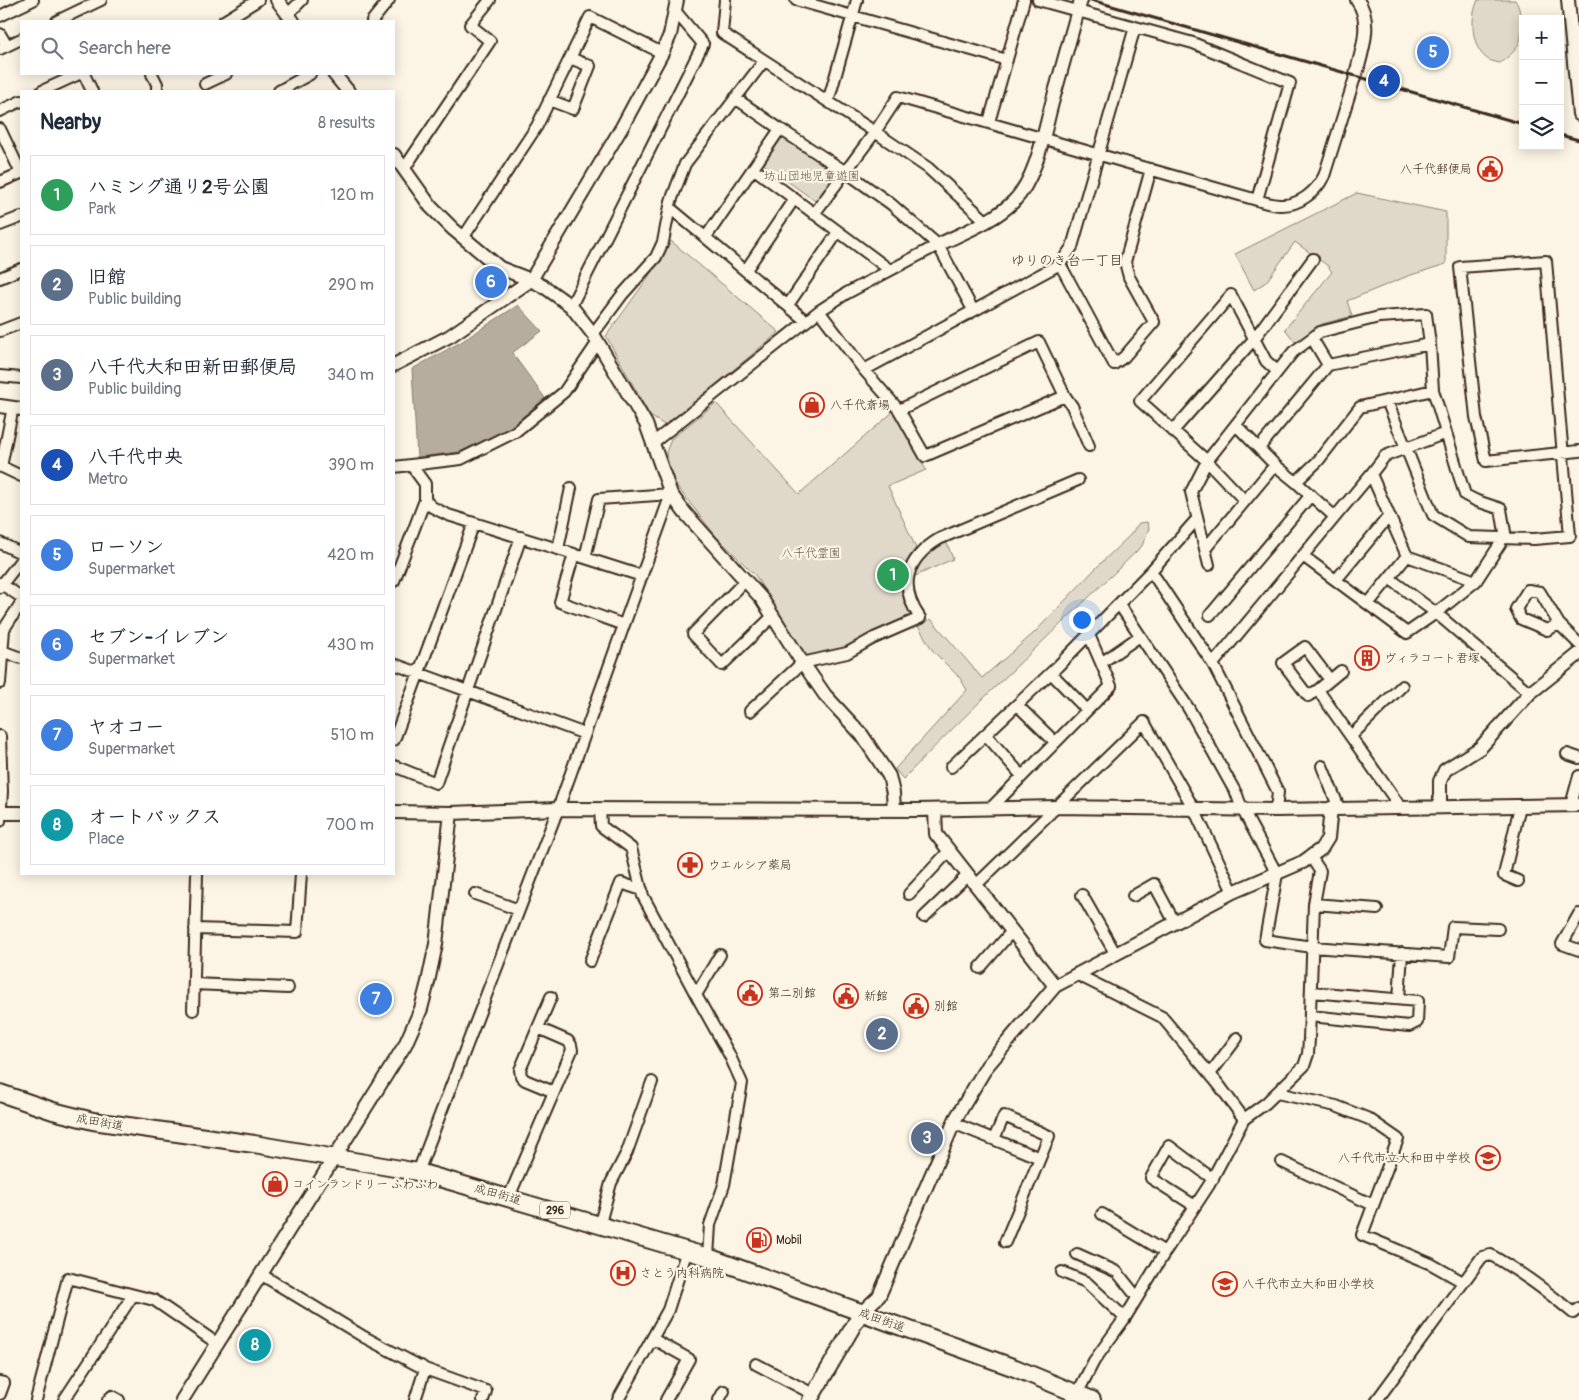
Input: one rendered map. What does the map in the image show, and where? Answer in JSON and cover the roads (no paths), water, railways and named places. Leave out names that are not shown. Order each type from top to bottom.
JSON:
[{"type":"highway","name":"成田街道","points":[[0,1092],[53,1112],[93,1121],[336,1157],[418,1172],[509,1197],[708,1256],[1015,1368],[1084,1397]]},
{"type":"main road","points":[[812,1397],[861,1313]]},
{"type":"street","points":[[0,16],[33,0]]},
{"type":"street","points":[[59,20],[101,0]]},
{"type":"street","points":[[226,20],[258,0]]},
{"type":"street","points":[[277,0],[291,18],[302,0]]},
{"type":"street","points":[[373,20],[390,0]]},
{"type":"street","points":[[404,169],[490,41],[470,25],[490,0]]},
{"type":"street","points":[[725,0],[722,33],[928,168],[986,221]]},
{"type":"street","points":[[796,0],[1007,60]]},
{"type":"street","points":[[828,102],[856,0]]},
{"type":"street","points":[[989,122],[1024,0]]},
{"type":"street","points":[[1038,0],[1079,6],[1135,27],[1193,43],[1290,83],[1257,200]]},
{"type":"street","points":[[814,214],[875,132],[898,97],[1257,200],[1281,205],[1296,202],[1308,196],[1320,184],[1324,176],[1356,74],[1365,40],[1364,18],[1360,4],[1356,0]]},
{"type":"street","points":[[1568,0],[1579,114]]},
{"type":"street","points":[[395,364],[450,336],[532,280],[622,127],[662,53],[670,35],[676,6]]},
{"type":"street","points":[[571,306],[703,44],[676,6]]},
{"type":"street","points":[[654,442],[819,311],[847,293],[890,270],[995,217],[1021,193],[1043,138],[1079,6]]},
{"type":"street","points":[[463,238],[537,126],[590,17],[662,53]]},
{"type":"street","points":[[864,370],[1060,264],[1072,247],[1135,27]]},
{"type":"street","points":[[0,34],[3,47],[20,39]]},
{"type":"street","points":[[550,100],[574,109],[590,66],[570,58]]},
{"type":"street","points":[[395,467],[461,459],[515,432],[564,392],[622,295],[656,257],[663,242],[670,208],[685,164],[764,61]]},
{"type":"street","points":[[44,90],[77,75]]},
{"type":"street","points":[[84,75],[92,90]]},
{"type":"street","points":[[152,75],[157,84],[157,90]]},
{"type":"street","points":[[206,84],[224,75]]},
{"type":"street","points":[[281,90],[308,75]]},
{"type":"street","points":[[335,75],[347,90]]},
{"type":"street","points":[[735,98],[891,204],[938,245],[973,310]]},
{"type":"street","points":[[0,112],[20,102]]},
{"type":"street","points":[[0,129],[20,172]]},
{"type":"street","points":[[706,237],[780,129]]},
{"type":"street","points":[[395,156],[431,207],[463,238],[500,268],[532,280],[571,306],[596,338],[646,424],[671,494],[685,514],[762,599],[802,663],[825,695],[862,735],[889,776],[894,810]]},
{"type":"street","points":[[753,168],[890,270]]},
{"type":"street","points":[[1060,264],[1114,364],[1124,357],[1154,322],[1129,277],[1125,262],[1151,169]]},
{"type":"street","points":[[0,182],[20,174]]},
{"type":"street","points":[[746,270],[794,199]]},
{"type":"street","points":[[670,208],[806,321]]},
{"type":"street","points":[[0,225],[20,217]]},
{"type":"street","points":[[788,305],[838,232]]},
{"type":"street","points":[[1173,431],[1254,339],[1313,259]]},
{"type":"street","points":[[1387,401],[1404,448],[1433,515],[1469,537],[1534,539],[1570,536],[1563,453],[1546,261],[1460,268],[1476,418],[1486,461],[1563,453],[1579,451]]},
{"type":"street","points":[[0,278],[20,269]]},
{"type":"street","points":[[1245,501],[1207,461],[1140,401],[1231,295],[1266,361],[1278,371]]},
{"type":"street","points":[[819,311],[864,370],[899,410],[925,456],[1065,396]]},
{"type":"street","points":[[1209,566],[1191,492],[1207,461],[1293,352],[1320,332],[1379,317],[1426,314],[1433,390],[1465,495],[1477,501],[1501,508],[1506,532],[1504,538],[1476,582],[1407,634],[1303,556]]},
{"type":"street","points":[[0,331],[20,324]]},
{"type":"street","points":[[1312,338],[1328,365]]},
{"type":"street","points":[[899,410],[1039,342],[1065,396],[1072,406],[1088,446]]},
{"type":"street","points":[[1259,448],[1328,365],[1430,344]]},
{"type":"street","points":[[0,376],[20,378]]},
{"type":"street","points":[[1296,482],[1318,460],[1360,407],[1433,390]]},
{"type":"street","points":[[11,407],[0,467],[20,476]]},
{"type":"street","points":[[1236,425],[1276,465],[1335,517]]},
{"type":"street","points":[[1213,664],[1385,456],[1446,433]]},
{"type":"street","points":[[395,578],[425,500],[425,484],[411,465]]},
{"type":"street","points":[[1205,549],[1276,465]]},
{"type":"street","points":[[1371,474],[1407,556],[1476,582]]},
{"type":"street","points":[[750,711],[802,663],[847,653],[874,638],[920,618],[909,600],[907,587],[909,572],[917,557],[928,546],[939,539],[1078,480]]},
{"type":"street","points":[[558,549],[572,488]]},
{"type":"street","points":[[585,558],[600,499],[671,494]]},
{"type":"street","points":[[418,1172],[558,809],[671,494]]},
{"type":"street","points":[[1210,615],[1311,495]]},
{"type":"street","points":[[425,500],[432,507],[448,515],[642,576]]},
{"type":"street","points":[[1336,580],[1389,516]]},
{"type":"street","points":[[950,767],[986,735],[1089,635],[1151,571],[1197,519]]},
{"type":"street","points":[[395,737],[474,523]]},
{"type":"street","points":[[395,766],[436,783],[521,537]]},
{"type":"street","points":[[0,543],[20,553]]},
{"type":"street","points":[[574,554],[560,602],[624,625]]},
{"type":"street","points":[[1368,604],[1407,556]]},
{"type":"street","points":[[20,561],[1,585],[20,602]]},
{"type":"street","points":[[1151,571],[1213,664],[1278,792],[1276,810]]},
{"type":"street","points":[[1389,578],[1436,613],[1530,693]]},
{"type":"street","points":[[746,580],[693,634],[722,665],[773,616]]},
{"type":"street","points":[[1119,604],[1189,709],[1237,795],[1242,809],[1277,874],[1266,940],[1312,947],[1449,957],[1453,927],[1498,929]]},
{"type":"street","points":[[0,682],[4,629],[20,605]]},
{"type":"street","points":[[1559,624],[1579,644]]},
{"type":"street","points":[[990,808],[1111,686],[1089,635]]},
{"type":"street","points":[[1101,663],[1140,636]]},
{"type":"street","points":[[1318,690],[1330,680],[1306,647],[1283,663],[1308,696],[1318,690],[1342,671]]},
{"type":"street","points":[[2,651],[20,658]]},
{"type":"street","points":[[1440,808],[1440,781],[1445,770],[1480,748],[1530,693],[1579,654]]},
{"type":"street","points":[[395,664],[585,734]]},
{"type":"street","points":[[1051,672],[1087,710]]},
{"type":"street","points":[[1351,736],[1402,686]]},
{"type":"street","points":[[1318,690],[1401,808]]},
{"type":"street","points":[[1017,705],[1055,742]]},
{"type":"street","points":[[924,917],[972,880],[1057,807],[1144,722],[1194,809],[1233,892]]},
{"type":"street","points":[[986,735],[1022,776]]},
{"type":"street","points":[[0,736],[1,816],[20,813]]},
{"type":"street","points":[[1567,754],[1579,758]]},
{"type":"street","points":[[861,1313],[878,1296],[953,1123],[987,1066],[1054,986],[1233,892],[1312,857],[1321,849],[1328,838],[1335,808],[1322,766]]},
{"type":"street","points":[[395,812],[558,809],[935,810],[1057,807],[1276,810],[1575,805],[1579,776]]},
{"type":"street","points":[[1518,881],[1504,875],[1520,806]]},
{"type":"street","points":[[600,809],[601,826],[631,848],[642,890],[652,913],[729,1054],[742,1083],[724,1185],[710,1225],[708,1256]]},
{"type":"street","points":[[935,810],[936,834],[1054,986]]},
{"type":"street","points":[[182,1400],[405,1045],[421,1009],[436,944],[451,812]]},
{"type":"street","points":[[909,894],[949,851]]},
{"type":"street","points":[[1084,1397],[1094,1361],[1125,1318],[1165,1252],[1213,1179],[1244,1119],[1277,1093],[1304,1066],[1308,1054],[1314,904],[1320,871],[1312,857]]},
{"type":"street","points":[[193,1010],[197,875]]},
{"type":"street","points":[[195,929],[297,932],[301,875]]},
{"type":"street","points":[[590,961],[621,883],[642,890]]},
{"type":"street","points":[[1133,896],[1154,884],[1175,923]]},
{"type":"street","points":[[475,894],[519,910]]},
{"type":"street","points":[[1082,894],[1115,953]]},
{"type":"street","points":[[1314,904],[1378,909]]},
{"type":"street","points":[[1579,914],[1562,944],[1579,950]]},
{"type":"street","points":[[980,968],[1012,931]]},
{"type":"street","points":[[1399,999],[1402,953]]},
{"type":"street","points":[[696,996],[720,955]]},
{"type":"street","points":[[1076,974],[1162,1017],[1210,1074],[1244,1119]]},
{"type":"street","points":[[194,984],[288,988]]},
{"type":"street","points":[[1310,1016],[1409,1026],[1418,1022],[1418,1001],[1311,992]]},
{"type":"street","points":[[551,997],[520,1070],[521,1076],[554,1092]]},
{"type":"street","points":[[509,1197],[572,1050],[572,1044],[568,1041],[538,1028]]},
{"type":"street","points":[[1210,1074],[1237,1038]]},
{"type":"street","points":[[600,1223],[611,1184],[627,1152],[652,1082]]},
{"type":"street","points":[[1277,1093],[1336,1106],[1369,1119],[1398,1140],[1362,1235],[1431,1264],[1463,1282]]},
{"type":"street","points":[[994,1139],[1004,1116],[1049,1136],[1005,1242]]},
{"type":"street","points":[[953,1123],[1040,1158]]},
{"type":"street","points":[[1195,1206],[1151,1178],[1169,1146],[1213,1179]]},
{"type":"street","points":[[1282,1162],[1373,1205]]},
{"type":"street","points":[[1102,1214],[1165,1252]]},
{"type":"street","points":[[618,1400],[668,1310],[687,1250]]},
{"type":"street","points":[[1077,1254],[1116,1272],[1137,1297]]},
{"type":"street","points":[[1377,1400],[1482,1256],[1491,1255],[1514,1268],[1542,1287],[1573,1314],[1579,1308]]},
{"type":"street","points":[[1062,1272],[1086,1282],[1125,1318]]},
{"type":"street","points":[[262,1275],[364,1337],[426,1369],[486,1391],[483,1400]]},
{"type":"street","points":[[36,1400],[68,1278],[154,1300],[218,1344]]},
{"type":"street","points":[[64,1400],[133,1294]]},
{"type":"street","points":[[653,1339],[689,1359],[666,1400]]},
{"type":"street","points":[[756,1364],[812,1397]]},
{"type":"street","points":[[414,1400],[426,1369]]},
{"type":"street","points":[[0,1382],[4,1382],[0,1394]]},
{"type":"street","points":[[108,1400],[112,1396],[119,1400]]},
{"type":"railway","points":[[1091,0],[1519,123]]},
{"type":"railway","points":[[1564,136],[1579,140]]},
{"type":"place","name":"ローソン","points":[[1433,52]]},
{"type":"place","name":"八千代中央","points":[[1384,81]]},
{"type":"place","name":"八千代郵便局","points":[[1490,169]]},
{"type":"place","name":"セブン-イレブン","points":[[491,282]]},
{"type":"place","name":"八千代斎場","points":[[812,405]]},
{"type":"place","name":"ハミング通り2号公園","points":[[893,575]]},
{"type":"place","name":"ヴィラコート君塚","points":[[1367,658]]},
{"type":"place","name":"ウエルシア薬局","points":[[690,865]]},
{"type":"place","name":"第二別館","points":[[750,993]]},
{"type":"place","name":"新館","points":[[846,996]]},
{"type":"place","name":"ヤオコー","points":[[376,999]]},
{"type":"place","name":"別館","points":[[916,1006]]},
{"type":"place","name":"旧館","points":[[882,1034]]},
{"type":"place","name":"八千代大和田新田郵便局","points":[[927,1138]]},
{"type":"place","name":"八千代市立大和田中学校","points":[[1488,1158]]},
{"type":"place","name":"コインランドリー ふわふわ","points":[[275,1184]]},
{"type":"place","name":"Mobil","points":[[759,1240]]},
{"type":"place","name":"さとう内科病院","points":[[623,1273]]},
{"type":"place","name":"八千代市立大和田小学校","points":[[1225,1284]]},
{"type":"place","name":"オートバックス","points":[[255,1345]]},
{"type":"district","name":"ゆりのき台一丁目","points":[[1067,260]]},
{"type":"park label","name":"坊山団地児童遊園","points":[[812,176]]},
{"type":"park label","name":"八千代霊園","points":[[811,553]]}]
